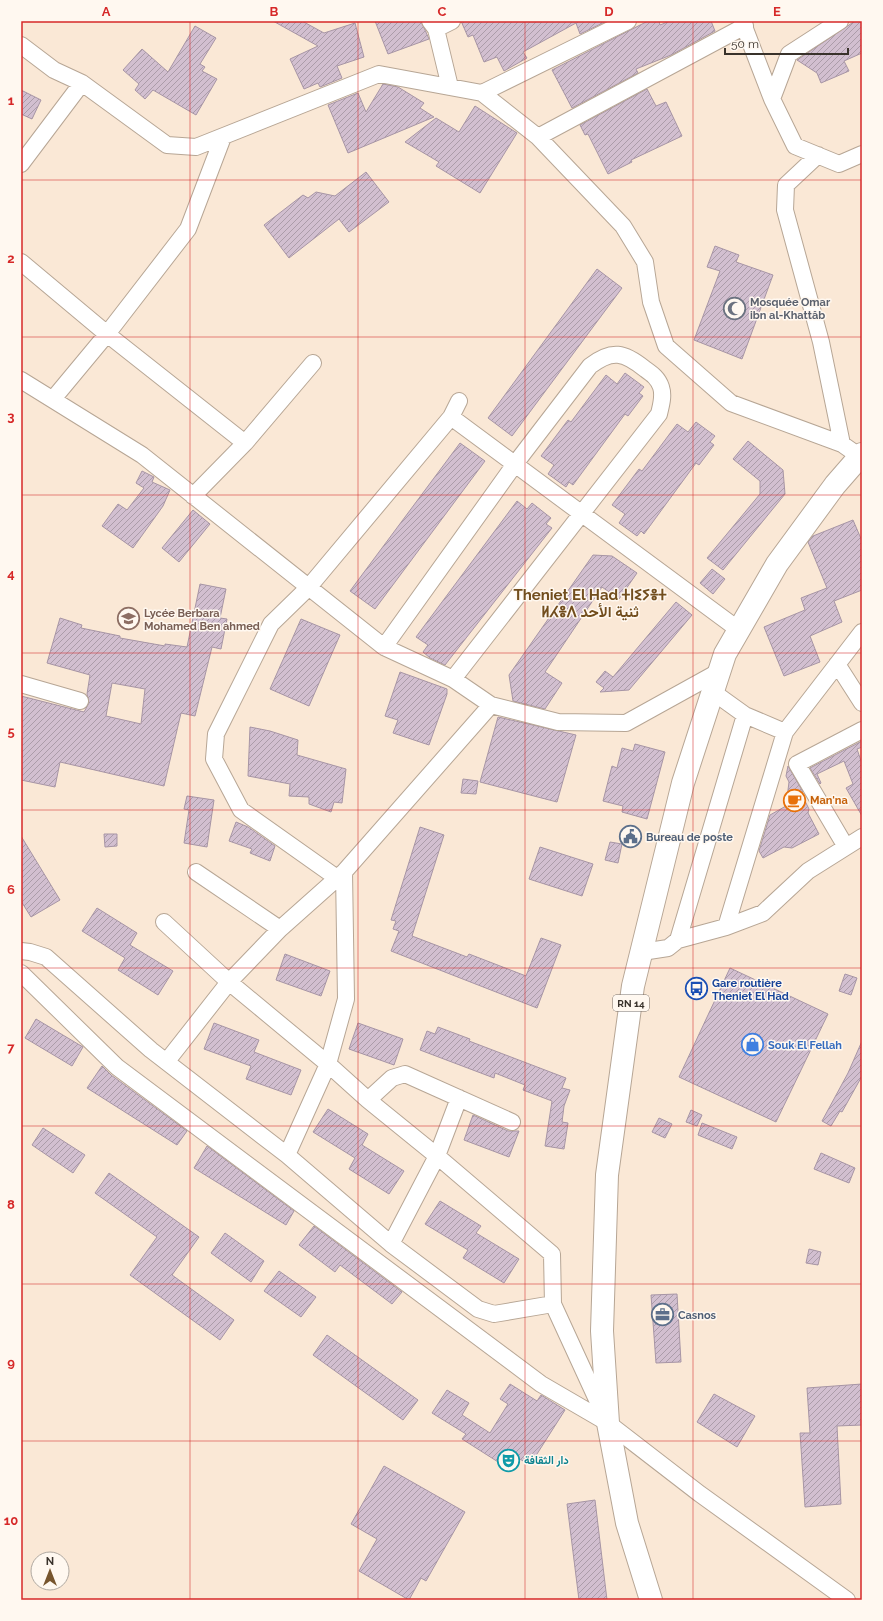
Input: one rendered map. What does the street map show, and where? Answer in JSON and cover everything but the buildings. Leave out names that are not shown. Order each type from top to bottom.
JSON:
[{"type":"main road","name":"RN 14","points":[[651,1600],[628,1523],[608,1423],[602,1331],[607,1175],[633,986],[683,783],[725,654],[777,564],[835,485],[856,453]]},
{"type":"street","points":[[450,88],[433,25],[452,21]]},
{"type":"street","points":[[482,94],[628,21]]},
{"type":"street","points":[[772,99],[789,54],[840,21]]},
{"type":"street","points":[[538,137],[743,23],[772,99],[795,146],[839,164],[862,154]]},
{"type":"street","points":[[21,45],[54,70],[82,83],[167,145],[196,147],[379,74],[482,94],[538,137],[623,226],[645,262],[651,302],[666,346],[731,403],[856,453]]},
{"type":"street","points":[[21,164],[82,83]]},
{"type":"street","points":[[53,399],[107,334],[188,229],[223,137]]},
{"type":"street","points":[[818,156],[786,185],[785,210],[821,342],[856,453]]},
{"type":"street","points":[[21,262],[107,334],[245,443]]},
{"type":"street","points":[[384,647],[515,464],[590,366],[603,356],[618,355],[632,358],[657,379],[661,388],[663,399],[659,414],[453,679]]},
{"type":"street","points":[[194,496],[245,443],[313,363]]},
{"type":"street","points":[[21,380],[142,455],[384,647],[453,679],[491,705],[558,722],[626,724],[720,671]]},
{"type":"street","points":[[340,875],[241,810],[214,759],[216,734],[271,624],[308,588],[451,417],[459,401]]},
{"type":"street","points":[[451,417],[740,630]]},
{"type":"street","points":[[726,927],[785,732],[862,632]]},
{"type":"street","points":[[838,664],[862,703]]},
{"type":"street","points":[[21,684],[80,701]]},
{"type":"street","points":[[713,692],[745,715],[785,732]]},
{"type":"street","points":[[167,1062],[229,982],[280,929],[340,875],[491,705]]},
{"type":"street","points":[[678,940],[745,715]]},
{"type":"street","points":[[846,847],[797,764],[862,730]]},
{"type":"street","points":[[642,952],[668,948],[678,940],[726,927],[763,913],[808,871],[862,837]]},
{"type":"street","points":[[196,872],[280,929]]},
{"type":"street","points":[[287,1155],[328,1064],[346,999],[340,875]]},
{"type":"street","points":[[164,922],[229,982],[552,1254],[553,1304],[608,1423]]},
{"type":"street","points":[[21,951],[46,957],[167,1062],[287,1155],[391,1244],[478,1309],[494,1314],[553,1304]]},
{"type":"street","points":[[21,973],[117,1068],[541,1384],[608,1423],[700,1494],[847,1600]]},
{"type":"street","points":[[368,1100],[392,1078],[406,1074],[512,1122]]},
{"type":"street","points":[[391,1244],[437,1156],[459,1098]]},
{"type":"place","name":"Mosquée Omar ibn al-Khattâb","points":[[734,308]]},
{"type":"place","name":"Lycée Berbara Mohamed Ben ahmed","points":[[128,619]]},
{"type":"place","name":"Man'na","points":[[795,800]]},
{"type":"place","name":"Bureau de poste","points":[[631,837]]},
{"type":"place","name":"Gare routière Theniet El Had","points":[[696,989]]},
{"type":"place","name":"Souk El Fellah","points":[[753,1045]]},
{"type":"place","name":"Casnos","points":[[662,1315]]},
{"type":"place","name":"دار الثقافة","points":[[509,1460]]},
{"type":"district","name":"Theniet El Had ⵜⵏⵉⵢⴻⵜ ⵍⵃⴻⴷ ثنية الأحد","points":[[590,604]]}]
